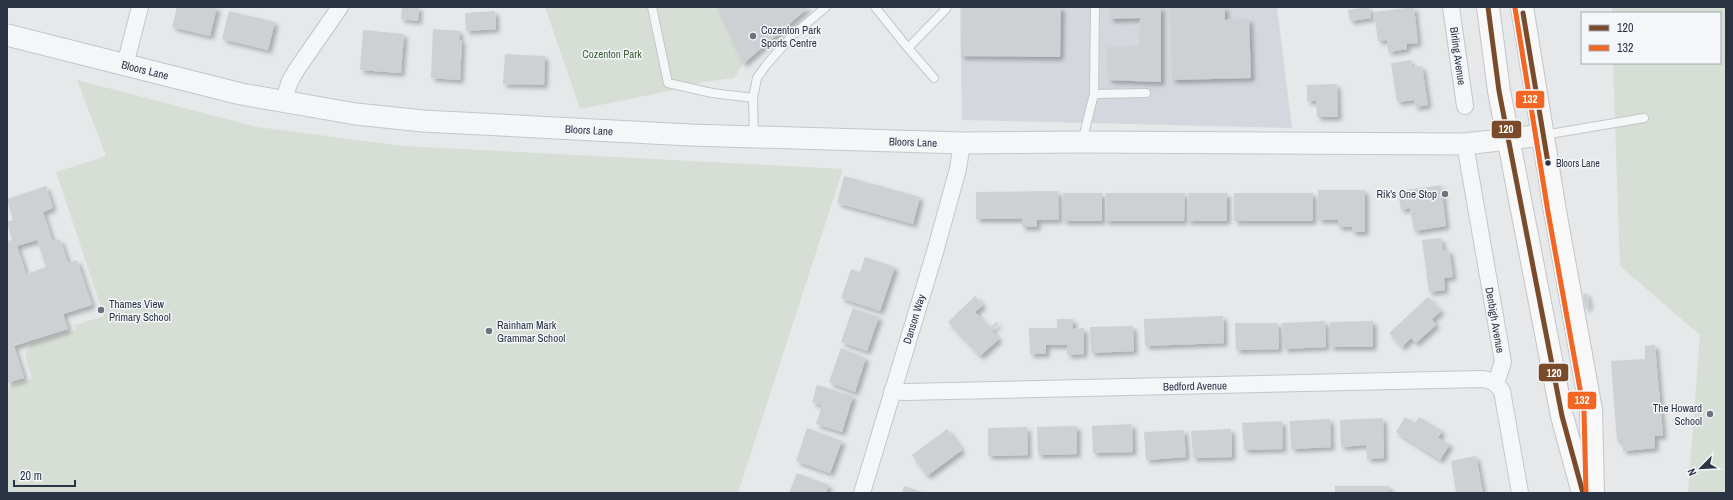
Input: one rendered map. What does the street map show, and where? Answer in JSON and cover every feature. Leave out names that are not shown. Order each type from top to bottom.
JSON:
[{"type":"main road","points":[[1488,7],[1499,91],[1508,140],[1562,416],[1583,493]]},
{"type":"main road","points":[[1522,7],[1591,410],[1593,493]]},
{"type":"street","points":[[124,65],[140,7]]},
{"type":"street","points":[[283,102],[290,82],[297,69],[340,7]]},
{"type":"street","name":"Birling Avenue","points":[[1451,7],[1465,106]]},
{"type":"street","name":"Bloors Lane","points":[[7,36],[234,92],[356,114],[423,121],[690,134],[962,143],[1082,142],[1464,144],[1543,135]]},
{"type":"street","name":"Danson Way","points":[[862,493],[935,252],[958,169],[962,143]]},
{"type":"street","name":"Denbigh Avenue","points":[[1464,144],[1503,362],[1496,383]]},
{"type":"street","name":"Bedford Avenue","points":[[892,391],[905,392],[1259,385],[1482,379],[1490,380],[1496,383]]},
{"type":"street","points":[[1496,383],[1502,391],[1520,493]]},
{"type":"lane","points":[[652,7],[668,83],[712,93],[752,98]]},
{"type":"lane","points":[[754,136],[752,98],[757,78],[767,64],[793,35],[826,7]]},
{"type":"lane","points":[[875,7],[934,78]]},
{"type":"lane","points":[[908,48],[946,9],[944,7]]},
{"type":"lane","points":[[1082,142],[1094,94],[1095,7]]},
{"type":"lane","points":[[1094,94],[1146,93]]},
{"type":"lane","points":[[1543,135],[1644,118]]},
{"type":"shaded area","points":[[960,7],[1277,7],[1292,128],[962,120]]},
{"type":"green space","name":"Cozenton Park","points":[[545,7],[717,7],[743,64],[734,78],[704,82],[679,89],[580,109]]},
{"type":"green space","points":[[1612,7],[1726,7],[1726,493],[1688,493],[1700,335],[1620,266],[1613,64],[1721,64],[1721,12],[1612,12]]},
{"type":"green space","name":"Rainham Mark Grammar School","points":[[77,80],[257,127],[404,146],[843,169],[738,493],[7,493],[7,394],[9,387],[32,379],[25,356],[31,344],[76,330],[75,325],[104,316],[56,172],[106,156]]},
{"type":"building","points":[[177,7],[217,7],[210,36],[172,27]]},
{"type":"building","points":[[402,7],[419,7],[418,21],[401,19]]},
{"type":"building","name":"Cozenton Park Sports Centre","points":[[717,7],[809,7],[743,64]]},
{"type":"building","points":[[962,7],[1061,7],[1060,57],[961,56]]},
{"type":"building","points":[[1110,7],[1161,7],[1161,82],[1108,80],[1107,47],[1139,46],[1140,18],[1110,19]]},
{"type":"building","points":[[1170,7],[1225,7],[1225,20],[1249,19],[1251,78],[1172,80]]},
{"type":"building","points":[[1369,7],[1371,18],[1350,21],[1348,10]]},
{"type":"building","points":[[1414,7],[1418,43],[1407,44],[1407,49],[1388,52],[1387,40],[1378,41],[1374,12]]},
{"type":"building","points":[[229,11],[275,22],[268,50],[222,39]]},
{"type":"building","points":[[495,11],[496,29],[466,31],[465,13]]},
{"type":"building","points":[[433,29],[460,31],[459,40],[462,40],[460,80],[431,78]]},
{"type":"building","points":[[363,30],[404,34],[401,73],[360,70]]},
{"type":"building","points":[[505,54],[545,56],[544,85],[503,84]]},
{"type":"building","points":[[1411,60],[1412,67],[1422,66],[1428,105],[1415,107],[1414,100],[1397,102],[1391,63]]},
{"type":"building","points":[[1337,84],[1338,117],[1317,117],[1316,101],[1307,101],[1307,85]]},
{"type":"building","points":[[844,176],[920,197],[913,224],[837,203]]},
{"type":"building","points":[[1441,185],[1446,226],[1414,231],[1410,208],[1401,210],[1398,191]]},
{"type":"building","points":[[46,186],[53,208],[43,212],[53,242],[60,239],[68,263],[77,260],[92,305],[63,314],[68,329],[14,346],[24,378],[7,383],[7,241],[12,240],[7,222],[13,220],[7,199]],"holes":[[[37,240],[46,267],[26,274],[17,246]]]},
{"type":"building","points":[[1318,190],[1365,190],[1365,232],[1352,232],[1352,227],[1338,227],[1338,220],[1318,220]]},
{"type":"building","points":[[1058,191],[1059,220],[1037,220],[1037,227],[1022,227],[1022,219],[976,219],[976,192]]},
{"type":"building","points":[[1063,193],[1102,193],[1102,221],[1063,221]]},
{"type":"building","points":[[1106,193],[1185,193],[1184,221],[1105,221]]},
{"type":"building","points":[[1188,193],[1227,193],[1227,221],[1187,221]]},
{"type":"building","points":[[1234,193],[1313,193],[1313,221],[1234,221]]},
{"type":"building","points":[[1441,238],[1443,251],[1449,250],[1453,277],[1444,278],[1445,290],[1429,292],[1422,240]]},
{"type":"building","points":[[865,257],[895,267],[880,311],[841,298],[851,269],[860,272]]},
{"type":"building","points":[[1587,293],[1589,307],[1585,308],[1583,294]]},
{"type":"building","points":[[975,296],[983,305],[975,312],[990,328],[996,322],[998,324],[991,330],[999,339],[980,356],[948,322]]},
{"type":"building","points":[[1428,297],[1441,311],[1432,319],[1436,325],[1416,343],[1411,338],[1402,347],[1389,333]]},
{"type":"building","points":[[853,308],[879,317],[867,351],[841,342]]},
{"type":"building","points":[[1223,316],[1224,343],[1145,346],[1144,319]]},
{"type":"building","points":[[1057,319],[1073,319],[1073,329],[1084,328],[1084,354],[1067,355],[1067,345],[1046,345],[1046,354],[1030,354],[1029,328],[1057,328]]},
{"type":"building","points":[[1325,321],[1326,347],[1284,349],[1282,323]]},
{"type":"building","points":[[1373,321],[1373,347],[1330,347],[1330,322]]},
{"type":"building","points":[[1235,323],[1278,323],[1279,349],[1236,350]]},
{"type":"building","points":[[1133,326],[1134,351],[1091,353],[1090,327]]},
{"type":"building","points":[[1655,345],[1663,436],[1655,436],[1655,448],[1623,451],[1622,441],[1617,441],[1611,361],[1645,359],[1645,346]]},
{"type":"building","points":[[841,348],[866,358],[855,392],[829,382]]},
{"type":"building","points":[[817,385],[853,396],[842,432],[816,424],[822,405],[812,402]]},
{"type":"building","points":[[1405,417],[1415,423],[1419,417],[1442,431],[1438,438],[1450,444],[1440,460],[1396,432]]},
{"type":"building","points":[[1383,418],[1384,458],[1367,459],[1366,445],[1341,447],[1340,420]]},
{"type":"building","points":[[1330,419],[1331,447],[1291,449],[1290,421]]},
{"type":"building","points":[[1282,421],[1283,449],[1244,450],[1242,423]]},
{"type":"building","points":[[1132,424],[1133,452],[1093,453],[1092,426]]},
{"type":"building","points":[[1077,426],[1077,454],[1038,455],[1037,427]]},
{"type":"building","points":[[1027,427],[1028,455],[988,456],[988,428]]},
{"type":"building","points":[[807,428],[842,441],[830,473],[796,461]]},
{"type":"building","points":[[947,429],[962,450],[927,476],[912,455]]},
{"type":"building","points":[[1231,429],[1232,457],[1193,458],[1191,431]]},
{"type":"building","points":[[1184,430],[1186,457],[1146,460],[1144,432]]},
{"type":"building","points":[[1476,456],[1483,493],[1453,493],[1456,492],[1451,461]]},
{"type":"building","points":[[797,473],[829,485],[826,493],[789,493]]},
{"type":"building","points":[[904,486],[925,493],[902,493]]},
{"type":"building","points":[[1335,486],[1389,486],[1389,493],[1335,493]]},
{"type":"transit line","name":"120","points":[[1488,7],[1499,91],[1562,416],[1583,493]]},
{"type":"transit line","name":"132","points":[[1515,8],[1548,212],[1584,411],[1586,493]]},
{"type":"transit line","name":"120","points":[[1523,13],[1548,163]]},
{"type":"place","name":"Cozenton Park Sports Centre","points":[[753,36]]},
{"type":"place","name":"Bloors Lane","points":[[1548,163]]},
{"type":"place","name":"Rik's One Stop","points":[[1445,194]]},
{"type":"place","name":"Thames View Primary School","points":[[101,310]]},
{"type":"place","name":"Rainham Mark Grammar School","points":[[489,331]]},
{"type":"place","name":"The Howard School","points":[[1710,414]]}]
